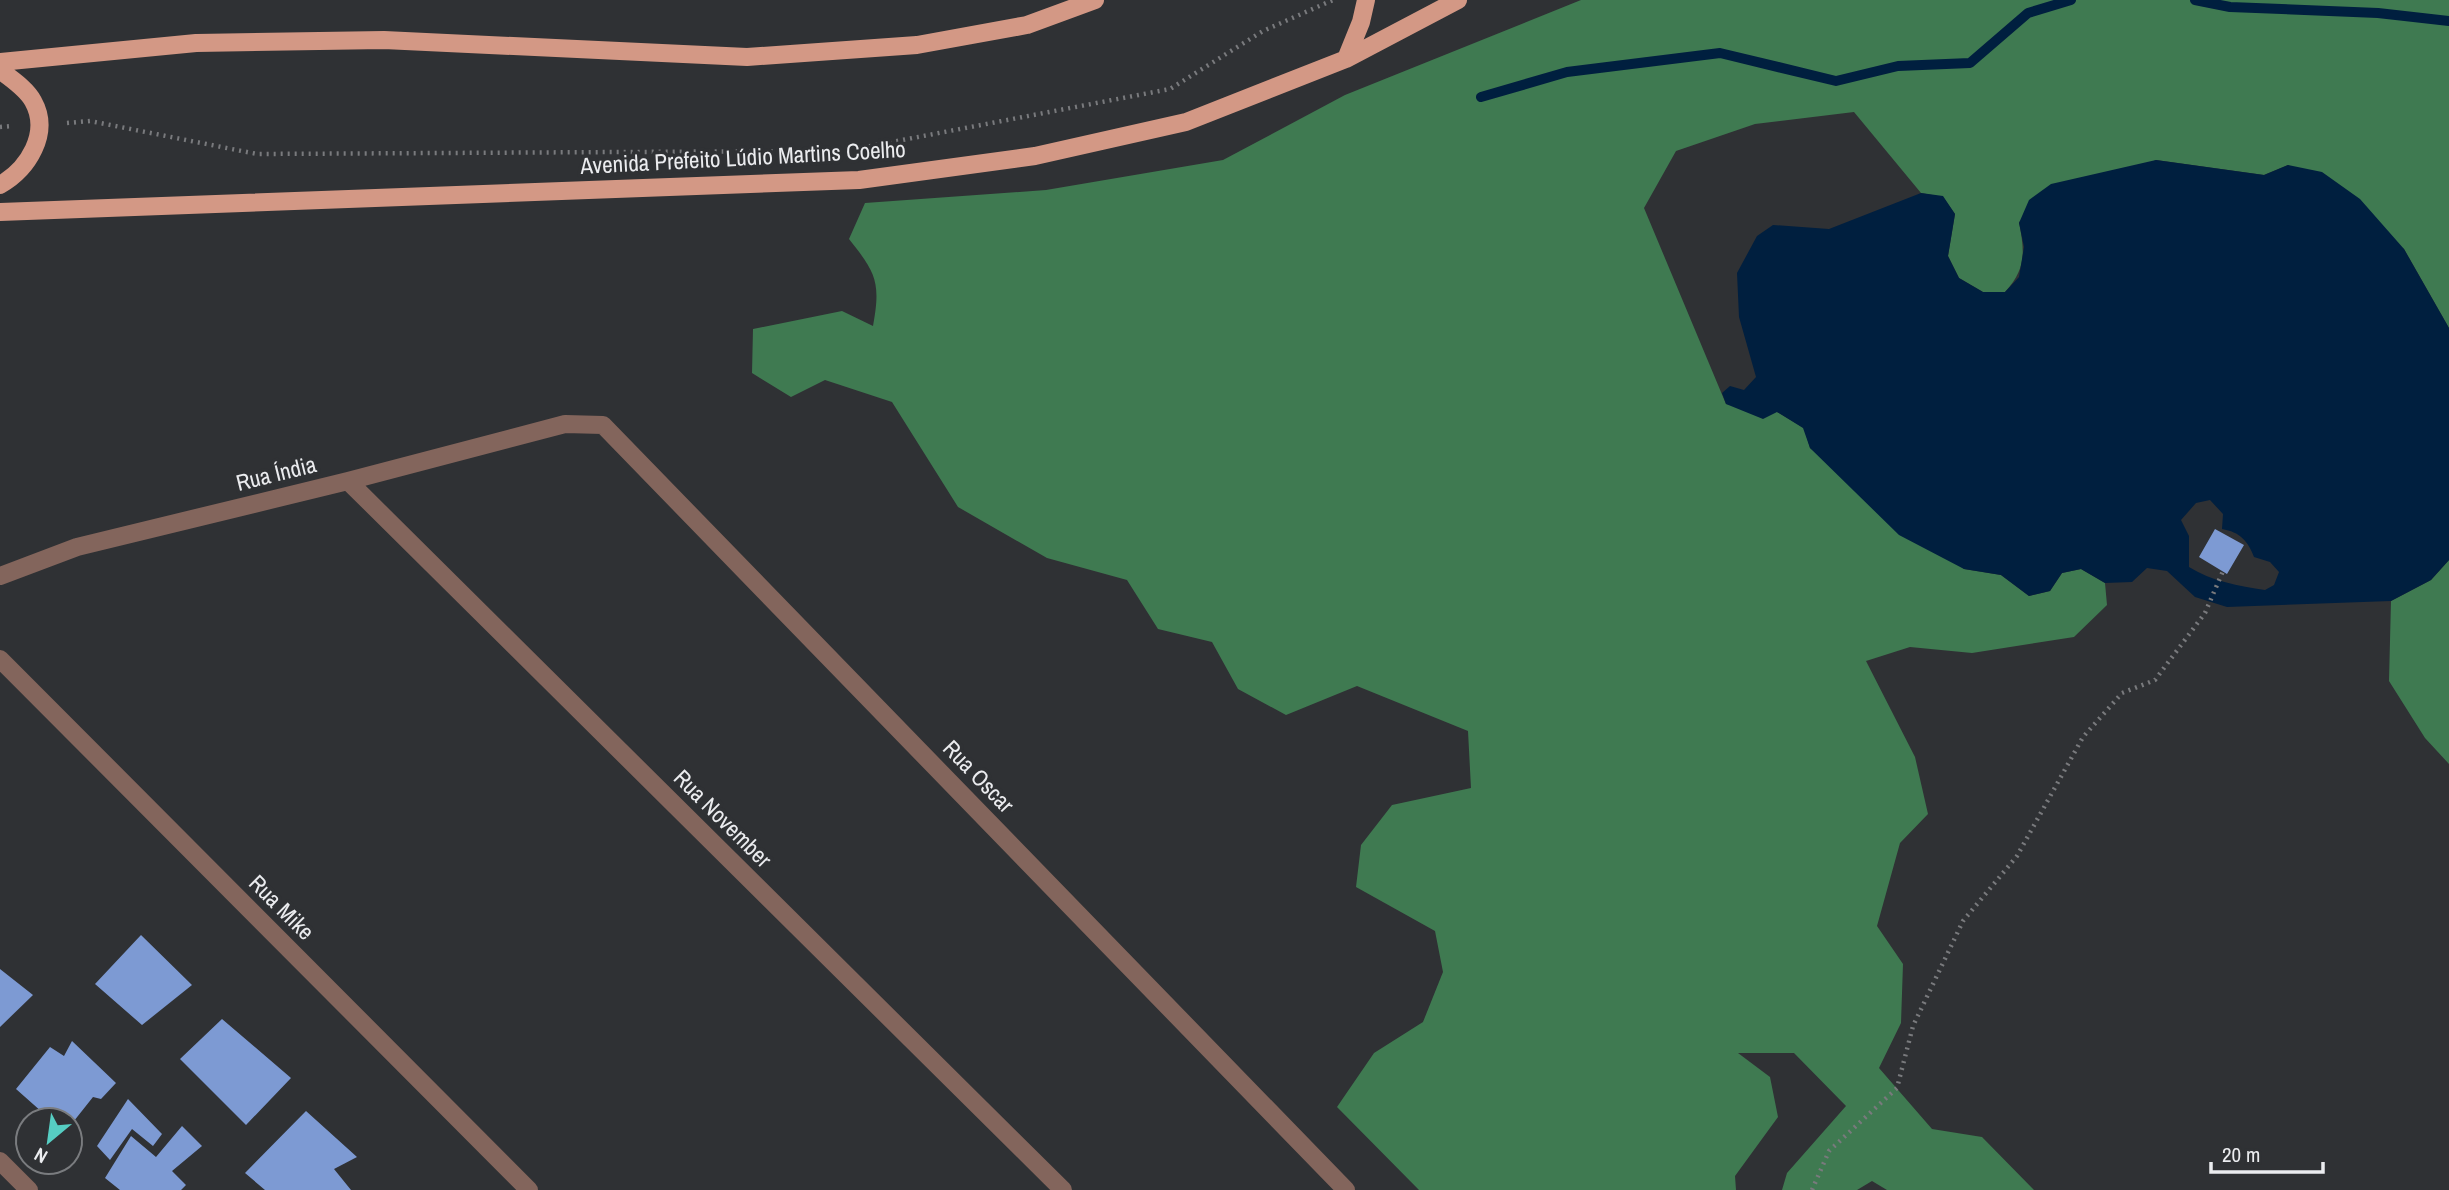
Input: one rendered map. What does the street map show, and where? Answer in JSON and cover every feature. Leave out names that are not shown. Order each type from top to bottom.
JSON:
[{"type":"main road","points":[[0,62],[196,43],[384,40],[747,57],[917,44],[1027,25],[1095,0]]},
{"type":"main road","points":[[1346,59],[1361,22],[1366,0]]},
{"type":"main road","name":"Avenida Prefeito Lúdio Martins Coelho","points":[[0,212],[859,180],[1035,156],[1186,122],[1346,59],[1458,0]]},
{"type":"main road","points":[[0,70],[17,83],[33,101],[41,126],[35,148],[13,178],[0,186]]},
{"type":"street","name":"Rua Índia","points":[[0,576],[77,547],[348,481],[565,424]]},
{"type":"street","name":"Rua Oscar","points":[[565,424],[603,425],[1346,1190]]},
{"type":"street","name":"Rua November","points":[[348,481],[1063,1190]]},
{"type":"street","name":"Rua Mike","points":[[0,659],[529,1190]]},
{"type":"street","points":[[0,1161],[29,1190]]},
{"type":"path","points":[[848,151],[1170,89],[1263,31],[1333,0]]},
{"type":"path","points":[[0,127],[90,121],[257,154],[820,151]]},
{"type":"path","points":[[1812,1190],[1829,1151],[1896,1088],[1913,1026],[1963,921],[2017,856],[2082,737],[2122,693],[2155,680],[2205,613],[2223,571]]},
{"type":"green space","points":[[1581,0],[2449,0],[2449,328],[2404,249],[2288,165],[2264,175],[2156,160],[2019,222],[2022,260],[2017,276],[2005,292],[1983,292],[1959,278],[1948,256],[1955,214],[1943,197],[1921,193],[1854,112],[1755,124],[1676,151],[1644,208],[1726,404],[1777,412],[1804,428],[1810,448],[1964,569],[2001,575],[2029,596],[2050,591],[2062,573],[2081,569],[2105,583],[2107,605],[2074,637],[1972,653],[1910,647],[1866,661],[1915,757],[1928,814],[1900,843],[1877,926],[1903,964],[1901,1023],[1879,1068],[1932,1129],[1982,1137],[2034,1190],[1887,1190],[1872,1181],[1857,1190],[1782,1190],[1787,1173],[1846,1106],[1794,1053],[1738,1053],[1770,1077],[1778,1117],[1735,1176],[1736,1190],[1419,1190],[1337,1107],[1374,1053],[1423,1022],[1443,972],[1435,931],[1356,887],[1361,845],[1392,805],[1471,788],[1468,731],[1357,686],[1286,715],[1238,689],[1212,642],[1158,629],[1127,580],[1047,558],[958,507],[892,402],[825,380],[791,397],[752,373],[753,329],[842,311],[873,326],[876,299],[874,279],[871,270],[849,239],[865,203],[1046,190],[1223,160],[1345,95]]},
{"type":"green space","points":[[2449,560],[2449,764],[2425,738],[2389,681],[2391,601],[2431,580]]},
{"type":"water","points":[[2156,160],[2264,175],[2288,165],[2322,172],[2360,199],[2404,249],[2449,328],[2449,560],[2431,580],[2391,601],[2227,607],[2195,597],[2167,571],[2147,568],[2132,582],[2105,583],[2081,569],[2062,573],[2050,591],[2029,596],[2001,575],[1964,569],[1899,535],[1810,448],[1803,428],[1777,412],[1763,419],[1726,404],[1722,393],[1730,386],[1744,390],[1756,377],[1739,317],[1737,273],[1757,236],[1773,225],[1829,229],[1921,193],[1943,196],[1955,214],[1948,256],[1959,278],[1983,292],[2005,292],[2019,277],[2024,247],[2019,223],[2029,200],[2051,184]],"holes":[[[2210,500],[2223,514],[2222,529],[2238,535],[2249,546],[2254,557],[2270,562],[2279,572],[2274,585],[2265,590],[2235,585],[2206,576],[2189,567],[2189,536],[2181,520],[2196,503]]]},
{"type":"building","points":[[2215,529],[2244,545],[2227,574],[2199,557]]},
{"type":"building","points":[[141,935],[192,985],[142,1025],[95,984]]},
{"type":"building","points":[[0,969],[33,995],[0,1027]]},
{"type":"building","points":[[222,1019],[291,1078],[246,1125],[180,1059]]},
{"type":"building","points":[[72,1041],[116,1083],[101,1099],[93,1097],[84,1108],[84,1106],[35,1106],[16,1089],[50,1047],[64,1056]]},
{"type":"building","points":[[128,1099],[162,1134],[153,1146],[132,1129],[110,1160],[97,1146]]},
{"type":"building","points":[[306,1111],[357,1157],[334,1169],[351,1190],[265,1190],[245,1173]]},
{"type":"building","points":[[182,1126],[202,1146],[172,1171],[186,1185],[181,1190],[120,1190],[105,1178],[131,1136],[156,1157]]},
{"type":"waterway","points":[[1481,97],[1567,72],[1720,53],[1836,81],[1898,66],[1970,63],[2028,13],[2071,0]]},
{"type":"waterway","points":[[2195,0],[2230,7],[2378,13],[2449,21]]}]
